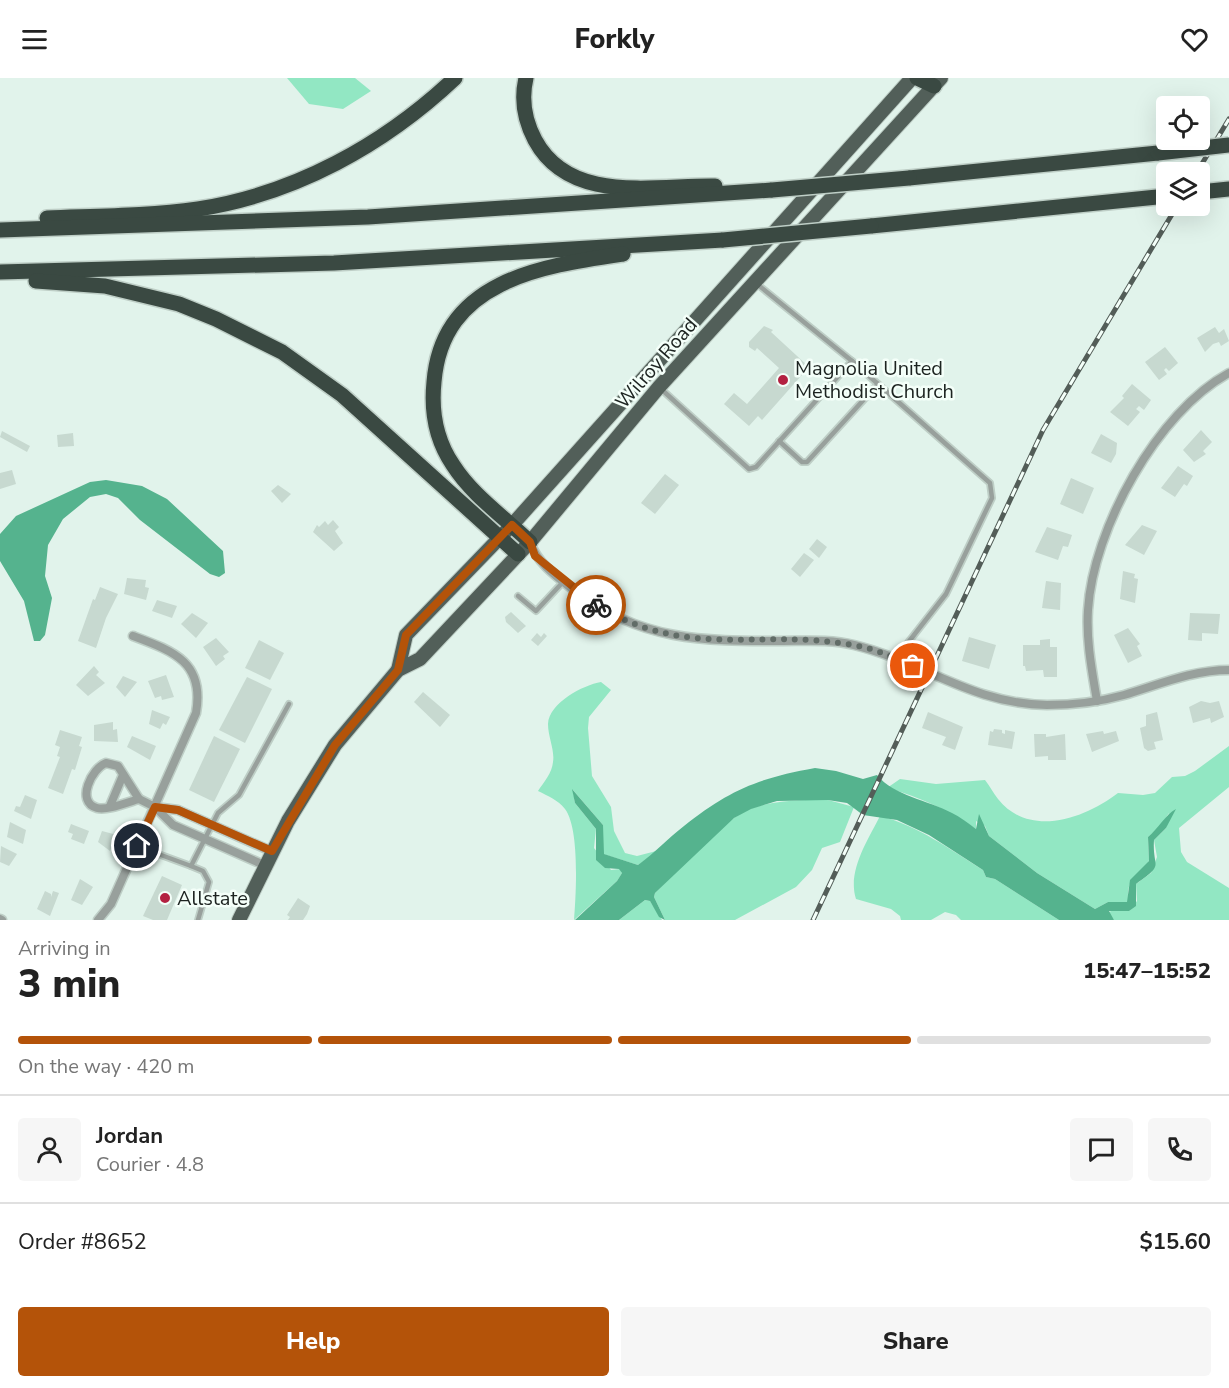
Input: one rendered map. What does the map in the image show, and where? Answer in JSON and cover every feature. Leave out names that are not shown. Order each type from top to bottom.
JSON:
[{"type":"highway","points":[[0,221],[164,213],[222,204],[273,191],[335,164],[374,141],[406,120],[455,78]]},
{"type":"highway","points":[[526,78],[524,98],[531,131],[549,160],[576,179],[614,186],[723,186],[772,190]]},
{"type":"highway","points":[[916,78],[937,82]]},
{"type":"highway","points":[[0,230],[356,218],[772,190],[1229,145]]},
{"type":"highway","points":[[1210,191],[1227,189]]},
{"type":"highway","points":[[0,272],[334,263],[723,240],[1156,197]]},
{"type":"highway","points":[[532,549],[512,525],[464,480],[444,449],[437,432],[434,413],[434,373],[438,356],[454,325],[466,310],[493,287],[534,270],[723,240]]},
{"type":"highway","points":[[0,280],[77,283],[134,291],[179,304],[257,338],[313,372],[342,395],[518,554]]},
{"type":"main road","name":"Wilroy Road","points":[[398,670],[406,635],[512,525],[912,78]]},
{"type":"main road","name":"Wilroy Road","points":[[239,920],[264,865],[335,745],[398,670],[420,659],[518,554],[532,549],[659,387],[937,82]]},
{"type":"street","points":[[1097,701],[1088,647],[1088,607],[1099,554],[1109,528],[1137,470],[1168,423],[1200,392],[1229,373]]},
{"type":"street","points":[[532,549],[563,582],[621,619],[661,634],[707,641],[825,641],[849,644],[896,658],[965,690],[996,699],[1050,705],[1097,701],[1196,672],[1229,670]]},
{"type":"street","points":[[98,920],[111,904],[196,713],[197,687],[188,665],[178,655],[133,636]]},
{"type":"street","points":[[139,799],[99,808],[89,802],[87,790],[97,768],[106,762],[118,766],[139,799],[155,807],[173,825],[264,865]]},
{"type":"street","points":[[110,806],[123,775]]},
{"type":"street","points":[[155,807],[178,810],[272,851]]},
{"type":"lane","points":[[755,282],[852,361],[986,477],[992,490],[992,498],[946,594],[896,658]]},
{"type":"lane","points":[[659,387],[749,469],[756,467],[852,361]]},
{"type":"lane","points":[[779,441],[802,462],[807,462],[878,384]]},
{"type":"lane","points":[[518,596],[536,611],[563,582]]},
{"type":"lane","points":[[191,866],[218,813],[239,795],[289,704]]},
{"type":"lane","points":[[161,855],[203,871],[209,882],[198,920]]},
{"type":"shaded area","points":[[287,78],[355,78],[371,91],[343,109],[309,104]]},
{"type":"shaded area","points":[[106,480],[142,486],[167,499],[223,551],[225,573],[219,577],[210,574],[140,520],[118,498],[106,494],[90,497],[63,519],[48,545],[45,576],[52,598],[45,635],[40,641],[34,641],[24,601],[0,561],[0,534],[16,516],[90,482]]},
{"type":"shaded area","points":[[601,682],[611,690],[589,717],[592,776],[611,807],[614,831],[625,853],[637,856],[660,850],[638,865],[603,854],[603,825],[573,790],[575,803],[596,829],[594,848],[611,870],[620,869],[622,873],[617,881],[574,920],[576,863],[570,818],[559,803],[538,791],[549,774],[553,762],[548,724],[554,709],[568,696]]},
{"type":"shaded area","points":[[1229,746],[1229,787],[1179,828],[1181,852],[1187,862],[1229,888],[1229,920],[1114,920],[1108,913],[1114,909],[1129,911],[1137,901],[1136,884],[1151,873],[1157,857],[1154,840],[1166,828],[1169,813],[1160,827],[1148,837],[1149,861],[1131,881],[1128,902],[1108,902],[1095,909],[1037,873],[989,836],[985,826],[976,821],[976,829],[933,805],[887,788],[900,779],[936,784],[985,780],[998,799],[1011,811],[1026,818],[1041,821],[1058,820],[1090,810],[1118,793],[1143,795],[1155,793],[1172,777],[1185,776],[1195,771]]},
{"type":"shaded area","points":[[815,768],[863,779],[877,775],[902,793],[943,808],[976,829],[979,814],[989,836],[1037,873],[1095,909],[1108,902],[1127,902],[1130,880],[1149,861],[1148,837],[1176,809],[1166,828],[1154,840],[1156,865],[1136,884],[1136,906],[1129,911],[1109,911],[1114,920],[1059,920],[995,879],[986,877],[983,870],[929,835],[897,820],[863,815],[847,803],[828,800],[777,801],[751,809],[734,818],[655,893],[654,897],[665,920],[659,917],[650,901],[645,900],[619,920],[575,920],[617,881],[622,873],[619,869],[605,868],[596,860],[596,829],[575,803],[572,789],[603,825],[604,854],[638,865],[700,814],[730,794],[777,776]]},
{"type":"shaded area","points":[[828,800],[854,807],[840,842],[822,848],[812,870],[796,887],[735,920],[665,920],[654,897],[655,893],[714,834],[740,814],[752,808],[785,801]]},
{"type":"shaded area","points":[[880,816],[908,826],[933,839],[983,870],[986,877],[995,879],[1059,920],[961,920],[956,915],[945,912],[931,920],[901,920],[900,916],[891,909],[856,899],[854,878],[856,867]]},
{"type":"shaded area","points":[[645,900],[650,901],[662,920],[619,920]]},
{"type":"building","name":"Magnolia United Methodist Church","points":[[764,326],[773,330],[771,332],[809,367],[762,420],[758,416],[749,426],[724,404],[734,393],[747,404],[779,368],[757,348],[755,351],[749,347],[749,342]]},
{"type":"building","points":[[1215,327],[1219,333],[1224,329],[1229,341],[1221,346],[1219,342],[1213,344],[1205,352],[1197,338]]},
{"type":"building","points":[[1165,347],[1178,363],[1169,371],[1166,368],[1164,370],[1167,374],[1159,380],[1145,362]]},
{"type":"building","points":[[1132,384],[1151,400],[1144,410],[1139,406],[1136,409],[1140,412],[1128,426],[1110,412],[1124,398],[1122,396]]},
{"type":"building","points":[[1201,430],[1212,442],[1203,451],[1206,454],[1194,462],[1183,450]]},
{"type":"building","points":[[2,431],[30,446],[27,452],[0,437]]},
{"type":"building","points":[[73,433],[74,446],[58,447],[57,435]]},
{"type":"building","points":[[1101,434],[1117,443],[1116,454],[1111,463],[1091,453]]},
{"type":"building","points":[[1178,466],[1193,476],[1187,486],[1184,484],[1175,497],[1161,488]]},
{"type":"building","points":[[12,470],[16,484],[0,489],[0,473]]},
{"type":"building","points":[[665,474],[679,485],[655,514],[641,503]]},
{"type":"building","points":[[1071,478],[1094,488],[1083,514],[1060,504]]},
{"type":"building","points":[[278,485],[291,494],[282,503],[271,491]]},
{"type":"building","points":[[333,520],[339,527],[335,531],[343,543],[334,551],[313,532],[317,525],[319,527],[325,521],[328,525]]},
{"type":"building","points":[[1142,525],[1157,531],[1144,555],[1125,545]]},
{"type":"building","points":[[1047,527],[1072,535],[1068,547],[1063,546],[1058,560],[1035,552]]},
{"type":"building","points":[[817,539],[827,547],[819,558],[809,549]]},
{"type":"building","points":[[804,553],[814,560],[800,577],[791,569]]},
{"type":"building","points":[[1123,571],[1135,574],[1134,578],[1138,579],[1135,603],[1120,599]]},
{"type":"building","points":[[127,578],[146,580],[145,587],[149,588],[146,600],[124,594]]},
{"type":"building","points":[[1046,581],[1061,583],[1060,610],[1042,608]]},
{"type":"building","points":[[100,587],[118,594],[106,618],[96,648],[78,641],[93,599],[95,600]]},
{"type":"building","points":[[157,600],[177,606],[172,618],[152,611]]},
{"type":"building","points":[[511,612],[526,626],[518,633],[506,622],[505,617]]},
{"type":"building","points":[[192,613],[208,623],[196,638],[181,624]]},
{"type":"building","points":[[1190,613],[1220,614],[1218,634],[1202,633],[1202,641],[1188,640]]},
{"type":"building","points":[[1128,628],[1140,644],[1137,646],[1142,656],[1128,663],[1114,635]]},
{"type":"building","points":[[537,633],[541,637],[544,633],[547,636],[538,646],[531,640]]},
{"type":"building","points":[[969,637],[996,645],[989,669],[962,661]]},
{"type":"building","points":[[216,638],[229,652],[223,656],[225,659],[216,666],[203,647]]},
{"type":"building","points":[[1050,639],[1050,647],[1057,647],[1057,677],[1044,677],[1043,670],[1026,671],[1023,666],[1023,645],[1040,645],[1040,640]]},
{"type":"building","points":[[259,640],[284,653],[270,680],[245,668]]},
{"type":"building","points":[[94,666],[99,672],[96,675],[105,683],[88,696],[76,685]]},
{"type":"building","points":[[166,675],[174,697],[162,700],[161,696],[155,698],[148,681]]},
{"type":"building","points":[[123,676],[137,682],[125,697],[116,687]]},
{"type":"building","points":[[247,677],[272,689],[245,743],[219,730]]},
{"type":"building","points":[[423,692],[450,715],[440,727],[414,702]]},
{"type":"building","points":[[1201,701],[1210,703],[1219,701],[1224,717],[1211,723],[1210,718],[1193,723],[1189,707]]},
{"type":"building","points":[[152,710],[170,717],[166,725],[163,723],[160,729],[149,724]]},
{"type":"building","points":[[928,712],[963,727],[955,750],[942,745],[946,737],[922,728]]},
{"type":"building","points":[[1157,712],[1163,740],[1154,742],[1156,749],[1148,751],[1144,748],[1140,728],[1146,726],[1146,715]]},
{"type":"building","points":[[113,722],[113,730],[117,729],[118,742],[94,741],[94,725]]},
{"type":"building","points":[[994,729],[1002,730],[1005,734],[1005,730],[1015,732],[1012,749],[988,745],[990,731],[993,732]]},
{"type":"building","points":[[60,730],[82,737],[79,746],[82,747],[75,770],[72,769],[63,794],[48,788],[60,757],[57,756],[60,747],[55,745]]},
{"type":"building","points":[[1103,731],[1104,734],[1116,731],[1119,741],[1092,752],[1086,734]]},
{"type":"building","points":[[1034,734],[1046,734],[1046,737],[1065,734],[1066,760],[1048,760],[1048,756],[1035,757]]},
{"type":"building","points":[[132,736],[156,746],[150,760],[127,747]]},
{"type":"building","points":[[214,736],[240,749],[214,802],[189,790]]},
{"type":"building","points":[[25,795],[37,800],[31,819],[14,811],[16,806],[20,807]]},
{"type":"building","points":[[10,822],[26,830],[23,844],[7,837]]},
{"type":"building","points":[[71,824],[89,831],[84,844],[71,839],[73,834],[68,832]]},
{"type":"building","points":[[102,831],[117,835],[110,851],[98,842]]},
{"type":"building","points":[[1,846],[17,854],[9,866],[0,862]]},
{"type":"building","name":"Allstate","points":[[162,876],[182,885],[167,920],[153,920],[143,916]]},
{"type":"building","points":[[80,879],[93,887],[82,905],[71,900]]},
{"type":"building","points":[[45,891],[51,894],[51,897],[53,891],[59,893],[50,916],[37,909]]},
{"type":"building","points":[[298,898],[310,906],[307,914],[303,920],[288,920],[290,917],[287,915]]},
{"type":"railway","points":[[1203,162],[1229,119]]},
{"type":"railway","points":[[813,920],[1043,430],[1171,216]]},
{"type":"way so far","points":[[596,605],[640,628],[661,634],[707,641],[825,641],[849,644],[872,649],[913,666]]},
{"type":"place","name":"Magnolia United Methodist Church","points":[[783,380]]},
{"type":"place","name":"Allstate","points":[[165,898]]},
{"type":"route","points":[[137,846],[155,807],[178,810],[272,851],[311,781],[335,745],[398,670],[406,635],[512,525],[530,542],[535,556],[563,582],[596,605]]}]
